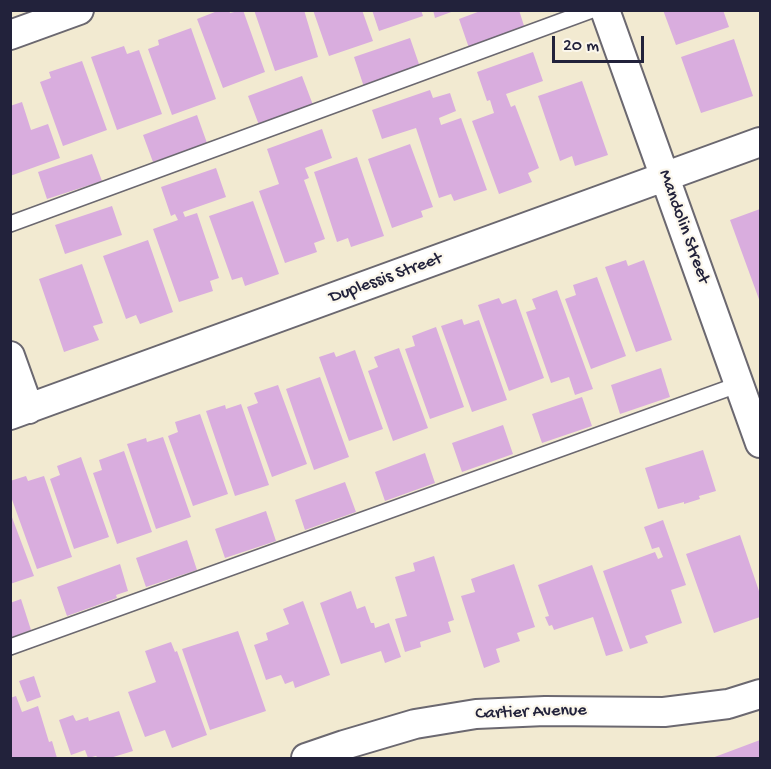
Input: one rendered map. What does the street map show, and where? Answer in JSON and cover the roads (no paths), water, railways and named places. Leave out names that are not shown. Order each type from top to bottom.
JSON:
[{"type":"street","points":[[10,35],[79,10]]},
{"type":"street","name":"Mandolin Street","points":[[605,10],[760,443]]},
{"type":"street","name":"Duplessis Street","points":[[20,412],[760,142]]},
{"type":"street","points":[[10,356],[20,412]]},
{"type":"street","name":"Cartier Avenue","points":[[306,759],[414,724],[476,714],[545,711],[664,712],[728,704],[760,694]]},
{"type":"lane","points":[[10,224],[592,10]]},
{"type":"lane","points":[[10,647],[740,384]]}]
